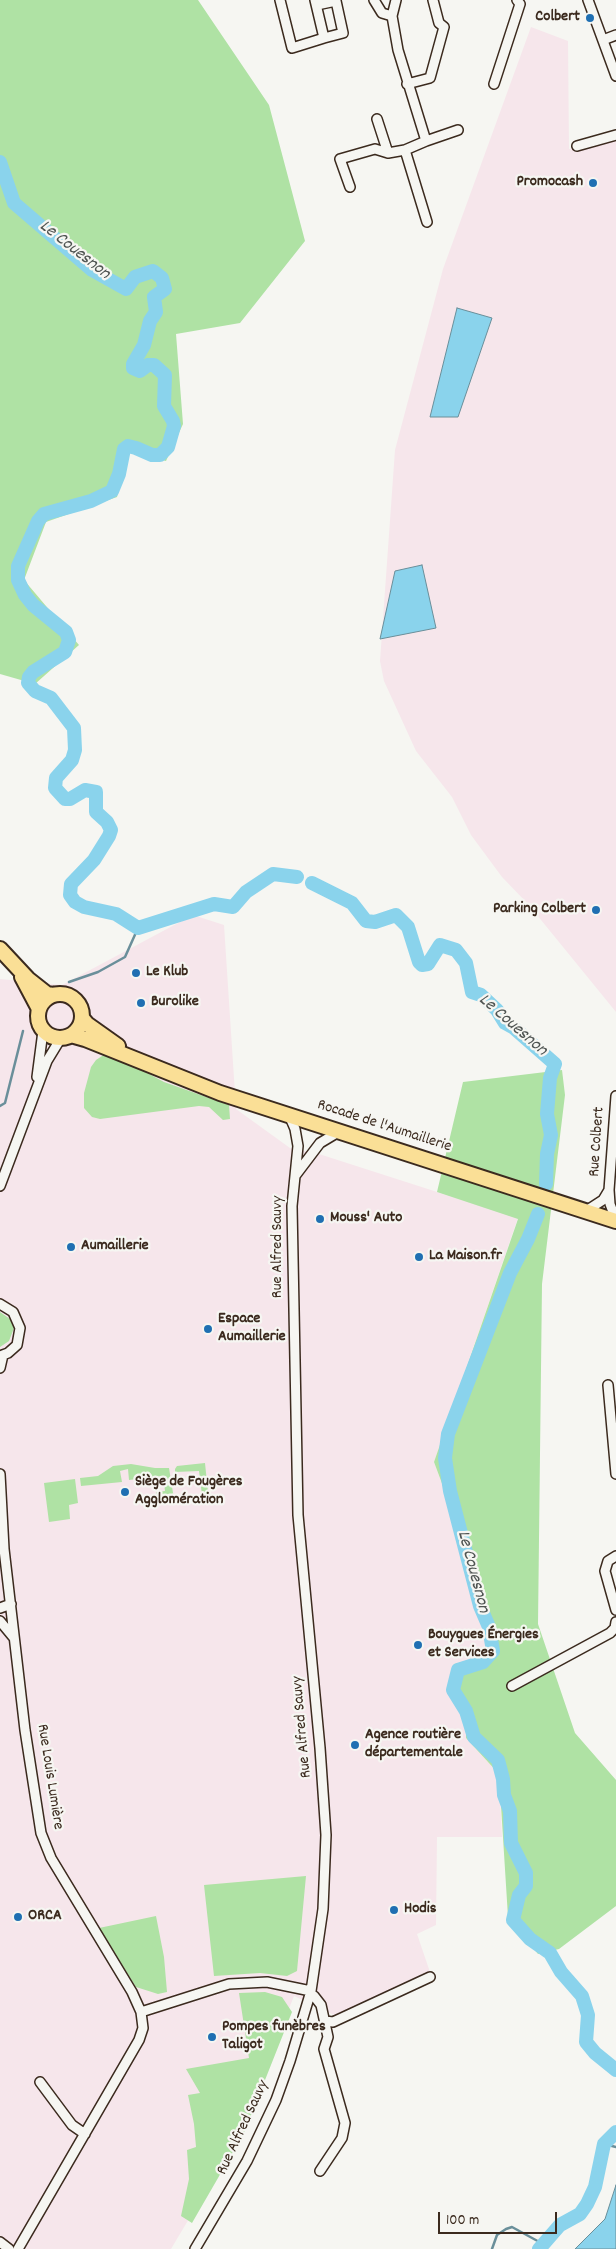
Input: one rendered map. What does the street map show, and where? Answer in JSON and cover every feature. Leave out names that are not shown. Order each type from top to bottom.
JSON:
[{"type":"main road","points":[[0,949],[16,968],[38,987],[52,995]]},
{"type":"main road","points":[[16,968],[39,1009],[40,1024],[44,1031],[55,1038],[66,1037],[79,1028],[82,1018],[78,1004],[73,998],[60,994],[52,995],[42,1003],[39,1009]]},
{"type":"main road","name":"Rocade de l'Aumaillerie","points":[[82,1018],[93,1028],[144,1062]]},
{"type":"main road","name":"Rocade de l'Aumaillerie","points":[[66,1037],[144,1062],[187,1081],[289,1115],[616,1220]]},
{"type":"street","points":[[280,0],[292,48],[343,33],[336,1],[316,3],[324,38]]},
{"type":"street","points":[[374,0],[382,13],[392,16]]},
{"type":"street","points":[[396,0],[392,16],[407,84],[426,141]]},
{"type":"street","points":[[407,84],[430,78],[444,27],[439,22],[433,0]]},
{"type":"street","points":[[494,84],[520,4],[517,0]]},
{"type":"street","points":[[588,0],[616,76]]},
{"type":"street","points":[[603,40],[616,35]]},
{"type":"street","points":[[377,119],[388,153]]},
{"type":"street","points":[[350,187],[340,159],[375,149],[388,153],[405,150],[458,130]]},
{"type":"street","points":[[576,146],[616,135]]},
{"type":"street","points":[[405,150],[426,222]]},
{"type":"street","points":[[35,1089],[44,1031]]},
{"type":"street","points":[[0,1186],[47,1061],[66,1037]]},
{"type":"street","name":"Rue Colbert","points":[[616,1096],[609,1190],[610,1204],[616,1220]]},
{"type":"street","name":"Rue Alfred Sauvy","points":[[195,2249],[259,2136],[290,2061],[311,1993],[323,1909],[326,1835],[320,1748],[298,1515],[292,1206],[298,1146],[295,1129],[289,1115]]},
{"type":"street","name":"Rue Alfred Sauvy","points":[[295,1176],[320,1143],[340,1131]]},
{"type":"street","name":"Rue Colbert","points":[[586,1210],[603,1200],[609,1190]]},
{"type":"street","points":[[0,1304],[14,1312],[20,1328],[16,1345],[2,1356],[0,1368]]},
{"type":"street","points":[[608,1385],[615,1436],[616,1474]]},
{"type":"street","name":"Rue Louis Lumière","points":[[0,1474],[4,1549],[25,1730],[41,1833],[50,1858],[132,1992],[141,2012],[143,2028],[139,2040],[18,2249]]},
{"type":"street","points":[[0,1566],[4,1549]]},
{"type":"street","points":[[616,1556],[608,1561],[605,1571],[616,1610]]},
{"type":"street","points":[[0,1596],[11,1602]]},
{"type":"street","points":[[0,1608],[11,1602]]},
{"type":"street","points":[[0,1620],[15,1639]]},
{"type":"street","points":[[512,1686],[610,1632],[615,1628],[616,1622]]},
{"type":"street","points":[[325,2021],[333,2022],[430,1978]]},
{"type":"street","points":[[141,2012],[229,1984],[268,1982],[311,1993],[321,2005],[328,2037],[324,2049],[345,2123],[342,2138],[320,2171]]},
{"type":"street","points":[[40,2082],[72,2125],[85,2134]]},
{"type":"street","points":[[0,2242],[9,2249]]},
{"type":"shaded area","points":[[531,27],[568,41],[569,149],[616,138],[616,1012],[528,904],[502,877],[471,835],[452,797],[416,751],[384,681],[380,661],[395,450],[443,269]]},
{"type":"shaded area","points":[[193,915],[224,925],[236,1109],[290,1148],[319,1154],[518,1218],[434,1462],[489,1610],[483,1625],[492,1646],[490,1657],[454,1664],[466,1711],[466,1738],[499,1774],[502,1837],[437,1837],[436,1925],[417,1934],[431,1975],[334,2015],[294,1996],[240,2133],[171,2249],[0,2249],[0,979],[62,985]]},
{"type":"green space","points":[[0,0],[198,0],[269,105],[305,241],[240,323],[176,334],[183,424],[166,461],[128,452],[117,497],[46,522],[24,580],[79,645],[35,684],[0,674]]},
{"type":"green space","points":[[108,1052],[164,1082],[229,1105],[230,1119],[223,1120],[209,1107],[199,1106],[100,1119],[92,1117],[84,1108],[84,1093],[91,1067],[96,1060]]},
{"type":"green space","points":[[562,1070],[565,1095],[542,1284],[538,1624],[575,1733],[616,1780],[616,1906],[559,1949],[538,1954],[508,1917],[499,1774],[466,1738],[466,1711],[449,1693],[454,1664],[490,1657],[492,1646],[483,1625],[489,1610],[434,1462],[518,1219],[437,1192],[463,1082]]},
{"type":"green space","points":[[0,1312],[10,1319],[14,1328],[9,1341],[0,1347]]},
{"type":"green space","points":[[205,1463],[209,1502],[203,1503],[199,1471],[175,1472],[175,1469],[177,1466]]},
{"type":"green space","points":[[131,1464],[169,1468],[174,1499],[158,1500],[156,1492],[165,1491],[163,1476],[129,1480],[128,1469],[120,1471],[122,1482],[81,1486],[80,1478],[98,1476],[113,1466]]},
{"type":"green space","points":[[75,1479],[78,1503],[69,1505],[70,1519],[49,1522],[44,1483]]},
{"type":"green space","points":[[306,1876],[297,1971],[287,1976],[260,1973],[214,1976],[204,1885]]},
{"type":"green space","points":[[156,1916],[164,1957],[167,1992],[158,1994],[136,1987],[99,1928]]},
{"type":"green space","points":[[265,1992],[282,1997],[292,2012],[244,2133],[192,2223],[181,2216],[189,2179],[187,2150],[196,2147],[194,2124],[188,2095],[200,2093],[186,2069],[249,2058],[239,1993]]},
{"type":"water","points":[[457,308],[492,318],[458,417],[430,417]]},
{"type":"water","points":[[422,565],[436,628],[380,639],[395,571]]},
{"type":"water","points":[[616,2185],[616,2249],[575,2249],[605,2219]]},
{"type":"waterway","name":"Le Couesnon","points":[[0,162],[14,203],[92,270],[126,289],[135,277],[153,271],[162,278],[165,289],[154,297],[156,312],[150,321],[144,345],[133,364],[133,368],[140,371],[148,365],[154,365],[165,375],[164,406],[174,426],[168,447],[160,455],[152,455],[128,446],[124,449],[119,474],[112,491],[91,501],[44,514],[38,521],[18,566],[18,580],[25,595],[33,605],[66,632],[69,640],[65,652],[33,672],[29,677],[28,683],[35,691],[51,698],[74,728],[75,750],[72,760],[56,778],[55,788],[65,799],[70,799],[85,790],[96,792],[96,812],[107,822],[111,830],[94,860],[71,884],[70,895],[75,902],[84,907],[116,914],[138,928],[214,904],[233,907],[246,892],[273,874],[297,877]]},
{"type":"waterway","name":"Le Couesnon","points":[[312,883],[352,903],[366,921],[375,922],[396,915],[408,927],[419,962],[422,965],[428,964],[440,945],[456,950],[466,963],[472,992],[481,995],[497,1010],[505,1023],[514,1028],[555,1064],[550,1078],[547,1114],[551,1135],[547,1154],[546,1184]]},
{"type":"waterway","points":[[69,982],[98,972],[125,957],[138,928]]},
{"type":"waterway","points":[[0,1106],[5,1103],[23,1031]]},
{"type":"waterway","name":"Le Couesnon","points":[[538,1214],[528,1239],[510,1273],[448,1434],[445,1458],[450,1491],[480,1606],[489,1627],[493,1651],[483,1662],[458,1670],[453,1690],[466,1711],[474,1737],[498,1760],[503,1779],[504,1795],[510,1811],[511,1843],[526,1873],[526,1886],[519,1895],[513,1920],[530,1939],[550,1953],[561,1972],[582,1996],[588,2015],[586,2042],[595,2053],[616,2070]]},
{"type":"waterway","name":"Le Couesnon","points":[[539,2249],[560,2225],[580,2214],[587,2204],[595,2187],[604,2144],[616,2132]]},
{"type":"waterway","points":[[604,2144],[616,2147]]},
{"type":"waterway","points":[[492,2249],[497,2235],[512,2227],[543,2244]]},
{"type":"place","name":"Colbert","points":[[590,18]]},
{"type":"place","name":"Promocash","points":[[593,183]]},
{"type":"place","name":"Parking Colbert","points":[[596,910]]},
{"type":"place","name":"Le Klub","points":[[136,973]]},
{"type":"place","name":"Burolike","points":[[141,1003]]},
{"type":"place","name":"Mouss' Auto","points":[[320,1219]]},
{"type":"place","name":"Aumaillerie","points":[[71,1247]]},
{"type":"place","name":"La Maison.fr","points":[[419,1257]]},
{"type":"place","name":"Espace Aumaillerie","points":[[208,1329]]},
{"type":"place","name":"Siège de Fougères Agglomération","points":[[125,1492]]},
{"type":"place","name":"Bouygues Énergies et Services","points":[[418,1645]]},
{"type":"place","name":"Agence routière départementale","points":[[355,1745]]},
{"type":"place","name":"Hodis","points":[[394,1910]]},
{"type":"place","name":"ORCA","points":[[18,1917]]},
{"type":"place","name":"Pompes funèbres Taligot","points":[[212,2037]]}]
